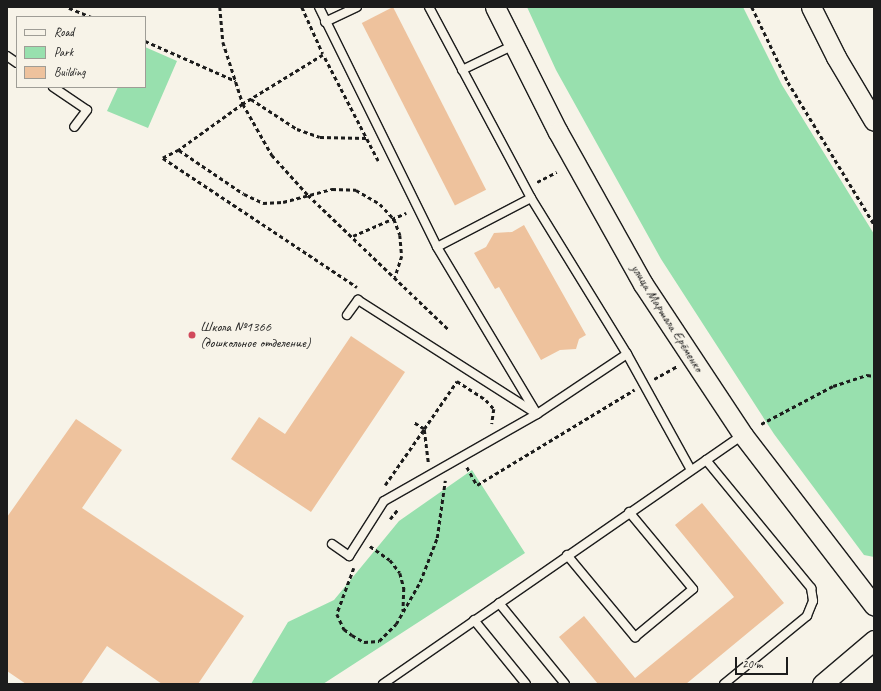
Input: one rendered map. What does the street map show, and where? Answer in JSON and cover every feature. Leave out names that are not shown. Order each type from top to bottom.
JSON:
[{"type":"street","name":"улица Маршала Ерёменко","points":[[495,7],[558,132],[643,284],[743,435],[874,606]]},
{"type":"street","points":[[811,7],[836,57],[874,121]]},
{"type":"street","points":[[822,684],[874,640]]},
{"type":"lane","points":[[319,7],[325,22],[437,247],[537,414]]},
{"type":"lane","points":[[325,22],[357,7]]},
{"type":"lane","points":[[429,7],[531,198],[627,354],[691,470]]},
{"type":"lane","points":[[462,70],[514,45]]},
{"type":"lane","points":[[7,56],[16,62]]},
{"type":"lane","points":[[54,88],[87,110],[74,127]]},
{"type":"lane","points":[[437,247],[531,198]]},
{"type":"lane","points":[[347,315],[358,300],[537,414]]},
{"type":"lane","points":[[332,544],[350,556],[384,501],[537,414],[627,354]]},
{"type":"lane","points":[[383,684],[629,512],[743,435]]},
{"type":"lane","points":[[706,460],[811,588],[813,601],[807,616],[724,684]]},
{"type":"lane","points":[[567,555],[635,637],[693,589],[629,512]]},
{"type":"lane","points":[[499,603],[565,684]]},
{"type":"lane","points":[[474,620],[526,684]]},
{"type":"lane","points":[[394,677],[399,684]]},
{"type":"path","points":[[220,7],[223,42],[243,104],[272,156],[308,195],[353,236],[448,329]]},
{"type":"path","points":[[302,7],[323,54],[381,165]]},
{"type":"path","points":[[752,7],[788,82],[874,224]]},
{"type":"path","points":[[69,8],[88,16]]},
{"type":"path","points":[[146,41],[236,81]]},
{"type":"path","points":[[323,54],[243,104],[179,150],[163,158],[360,289]]},
{"type":"path","points":[[251,99],[297,129],[320,137],[366,138]]},
{"type":"path","points":[[179,150],[244,194],[263,203],[284,202],[332,189],[356,190],[380,204],[394,219],[400,235],[402,256],[395,277]]},
{"type":"path","points":[[526,187],[557,172]]},
{"type":"path","points":[[353,236],[406,213],[402,206]]},
{"type":"path","points":[[644,384],[678,366]]},
{"type":"path","points":[[762,424],[833,386],[867,376],[874,376]]},
{"type":"path","points":[[435,461],[428,465],[424,429],[457,381],[486,400],[494,409],[494,422],[488,430]]},
{"type":"path","points":[[461,469],[467,466],[478,485],[624,396]]},
{"type":"path","points":[[439,484],[450,476]]},
{"type":"path","points":[[354,566],[337,614],[344,629],[364,642],[379,641],[396,624],[420,582],[438,538],[445,480]]},
{"type":"path","points":[[388,522],[403,506]]},
{"type":"path","points":[[366,551],[374,540]]},
{"type":"path","points":[[370,546],[390,560],[400,573],[404,588],[403,611]]},
{"type":"green space","points":[[527,7],[743,7],[782,85],[874,234],[874,557],[864,555],[774,434],[661,259],[556,70]]},
{"type":"green space","points":[[146,47],[177,61],[148,128],[107,111],[118,88],[146,88]]},
{"type":"green space","points":[[472,470],[525,553],[323,684],[251,684],[288,622],[334,600],[399,521]]},
{"type":"building","points":[[393,7],[486,190],[455,206],[362,23]]},
{"type":"building","points":[[524,225],[586,335],[579,339],[576,349],[560,350],[541,360],[499,287],[495,289],[474,253],[486,247],[494,233],[512,232]]},
{"type":"building","points":[[351,336],[405,372],[311,512],[231,459],[259,417],[285,434]]},
{"type":"building","points":[[76,419],[122,450],[82,508],[244,616],[198,684],[162,684],[107,646],[81,684],[26,684],[7,671],[7,517]]},
{"type":"building","points":[[702,503],[784,603],[686,684],[598,684],[559,637],[584,616],[635,678],[734,597],[675,525]]},
{"type":"place","name":"Школа №1366 (дошкольное отделение)","points":[[192,335]]}]
